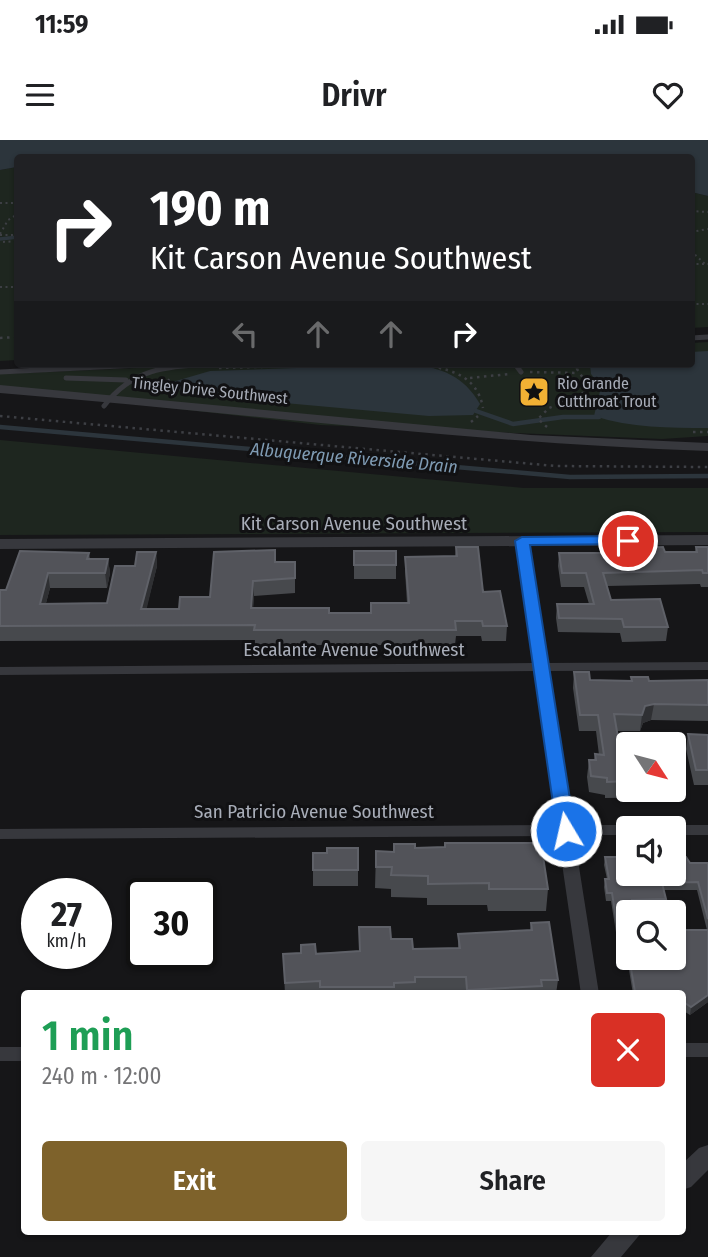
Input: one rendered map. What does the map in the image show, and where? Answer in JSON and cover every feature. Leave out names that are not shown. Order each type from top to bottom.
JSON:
[{"type":"street","name":"Tingley Drive Southwest","points":[[0,389],[382,431],[416,431],[568,443],[708,447]]},
{"type":"street","name":"Tingley Drive Southwest","points":[[0,397],[107,401]]},
{"type":"street","name":"Kit Carson Avenue Southwest","points":[[0,544],[708,540]]},
{"type":"street","points":[[522,541],[589,990]]},
{"type":"street","name":"Escalante Avenue Southwest","points":[[0,671],[708,666]]},
{"type":"street","name":"San Patricio Avenue Southwest","points":[[0,834],[616,830]]},
{"type":"street","points":[[686,830],[708,830]]},
{"type":"street","points":[[686,1050],[708,1050]]},
{"type":"street","points":[[0,1054],[21,1054]]},
{"type":"street","points":[[686,1176],[708,1155]]},
{"type":"street","points":[[604,1257],[626,1235]]},
{"type":"lane","points":[[0,372],[80,368]]},
{"type":"lane","points":[[107,401],[131,374],[162,368]]},
{"type":"lane","points":[[518,368],[521,372]]},
{"type":"lane","points":[[66,378],[126,380]]},
{"type":"path","points":[[2,242],[0,235],[8,220],[14,216]]},
{"type":"path","points":[[439,368],[470,378],[483,397],[483,408]]},
{"type":"path","points":[[544,425],[539,420],[549,408],[585,392],[587,384],[577,368]]},
{"type":"path","points":[[166,395],[153,394],[171,377]]},
{"type":"path","points":[[0,416],[555,466],[708,467]]},
{"type":"path","points":[[470,424],[478,416]]},
{"type":"shaded area","points":[[0,140],[708,140],[708,196],[695,193],[695,154],[14,154],[14,168],[0,170]]},
{"type":"shaded area","points":[[14,168],[14,360],[0,361],[0,170]]},
{"type":"shaded area","points":[[695,193],[708,196],[708,327],[695,328]]},
{"type":"shaded area","points":[[708,342],[708,436],[662,439],[320,425],[0,389],[0,374],[136,368],[695,368],[695,343]]},
{"type":"shaded area","points":[[708,351],[708,428],[636,425],[594,416],[601,387],[591,374],[590,368],[695,368],[695,352]]},
{"type":"shaded area","points":[[432,368],[459,380],[480,404],[473,415],[429,416],[196,395],[175,389],[169,383],[210,371]]},
{"type":"shaded area","points":[[0,440],[524,488],[708,488],[708,532],[0,535]]},
{"type":"building","points":[[456,547],[478,547],[483,592],[500,591],[507,626],[483,626],[482,621],[455,621],[456,630],[254,630],[255,625],[0,626],[0,590],[6,590],[20,551],[89,553],[87,559],[108,559],[105,573],[48,573],[40,604],[107,603],[115,566],[135,566],[137,552],[156,552],[141,609],[179,609],[180,597],[210,597],[214,552],[275,550],[275,562],[295,562],[295,578],[253,581],[251,608],[329,608],[329,613],[371,613],[371,603],[409,603],[405,557],[457,556]]},
{"type":"building","points":[[663,547],[665,552],[697,552],[696,547],[708,547],[708,573],[703,573],[702,570],[603,573],[611,600],[660,599],[668,627],[624,627],[622,619],[559,618],[557,604],[594,604],[586,573],[562,573],[559,553],[606,553],[604,549]]},
{"type":"building","points":[[354,551],[396,551],[396,565],[354,565]]},
{"type":"building","points":[[574,672],[589,672],[590,680],[632,681],[631,677],[648,677],[649,681],[708,680],[708,705],[654,704],[645,706],[642,715],[614,714],[617,732],[616,782],[607,782],[607,778],[591,776],[589,760],[596,760],[595,754],[604,755],[598,715],[580,715]]},
{"type":"building","points":[[688,734],[708,735],[708,770],[696,770]]},
{"type":"building","points":[[445,843],[541,843],[548,889],[489,889],[489,883],[428,884],[428,876],[391,875],[392,867],[376,867],[376,851],[394,852],[394,844],[415,844],[415,848],[445,847]]},
{"type":"building","points":[[327,848],[358,848],[358,870],[313,870],[313,853],[327,853]]},
{"type":"building","points":[[605,857],[616,857],[616,886],[663,886],[666,899],[616,900],[616,918],[612,893],[607,893],[605,879],[609,879]]},
{"type":"building","points":[[686,857],[690,863],[708,863],[708,919],[698,882],[686,882]]},
{"type":"building","points":[[549,922],[558,980],[541,980],[542,986],[467,990],[466,977],[415,977],[415,982],[394,983],[394,987],[320,987],[320,981],[285,983],[283,954],[301,953],[301,945],[315,944],[316,954],[360,951],[359,927],[390,927],[391,939],[412,939],[413,949],[460,948],[458,934],[532,930],[531,923]]},
{"type":"building","points":[[686,930],[708,930],[708,995],[691,1007],[686,1004],[686,990],[635,990],[631,970],[686,970]]},
{"type":"waterway","points":[[0,239],[14,237]]},
{"type":"waterway","points":[[476,411],[513,424],[563,417],[599,417]]},
{"type":"waterway","name":"Albuquerque Riverside Drain","points":[[0,427],[570,477],[708,476]]},
{"type":"place","name":"Rio Grande Cutthroat Trout","points":[[534,392]]},
{"type":"route","points":[[566,831],[522,541],[628,541]]}]
